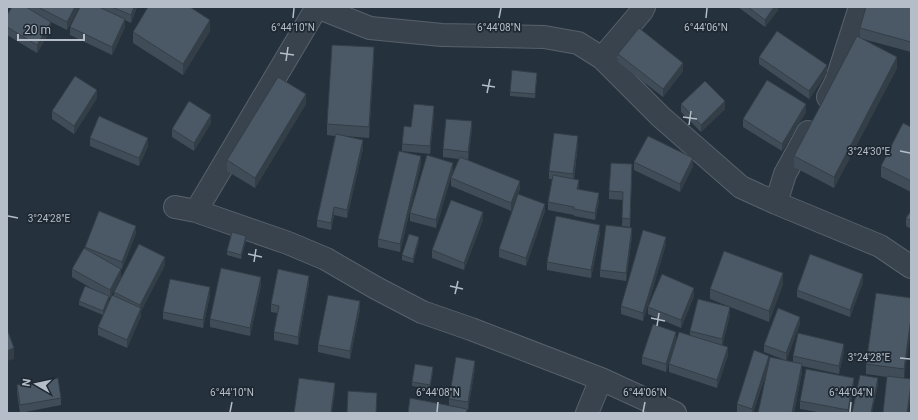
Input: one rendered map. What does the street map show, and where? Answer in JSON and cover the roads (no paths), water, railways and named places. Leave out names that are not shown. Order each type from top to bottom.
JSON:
[{"type":"street","points":[[196,211],[317,7],[370,28],[442,35],[544,37],[578,43],[602,58],[661,117],[741,187],[880,246],[911,267]]},
{"type":"street","points":[[602,58],[644,7]]},
{"type":"street","points":[[776,203],[786,174],[836,82],[860,7]]},
{"type":"street","points":[[175,207],[196,211],[288,243],[326,259],[376,288],[422,312],[471,329],[601,379],[675,413]]},
{"type":"street","points":[[587,413],[601,379]]}]
